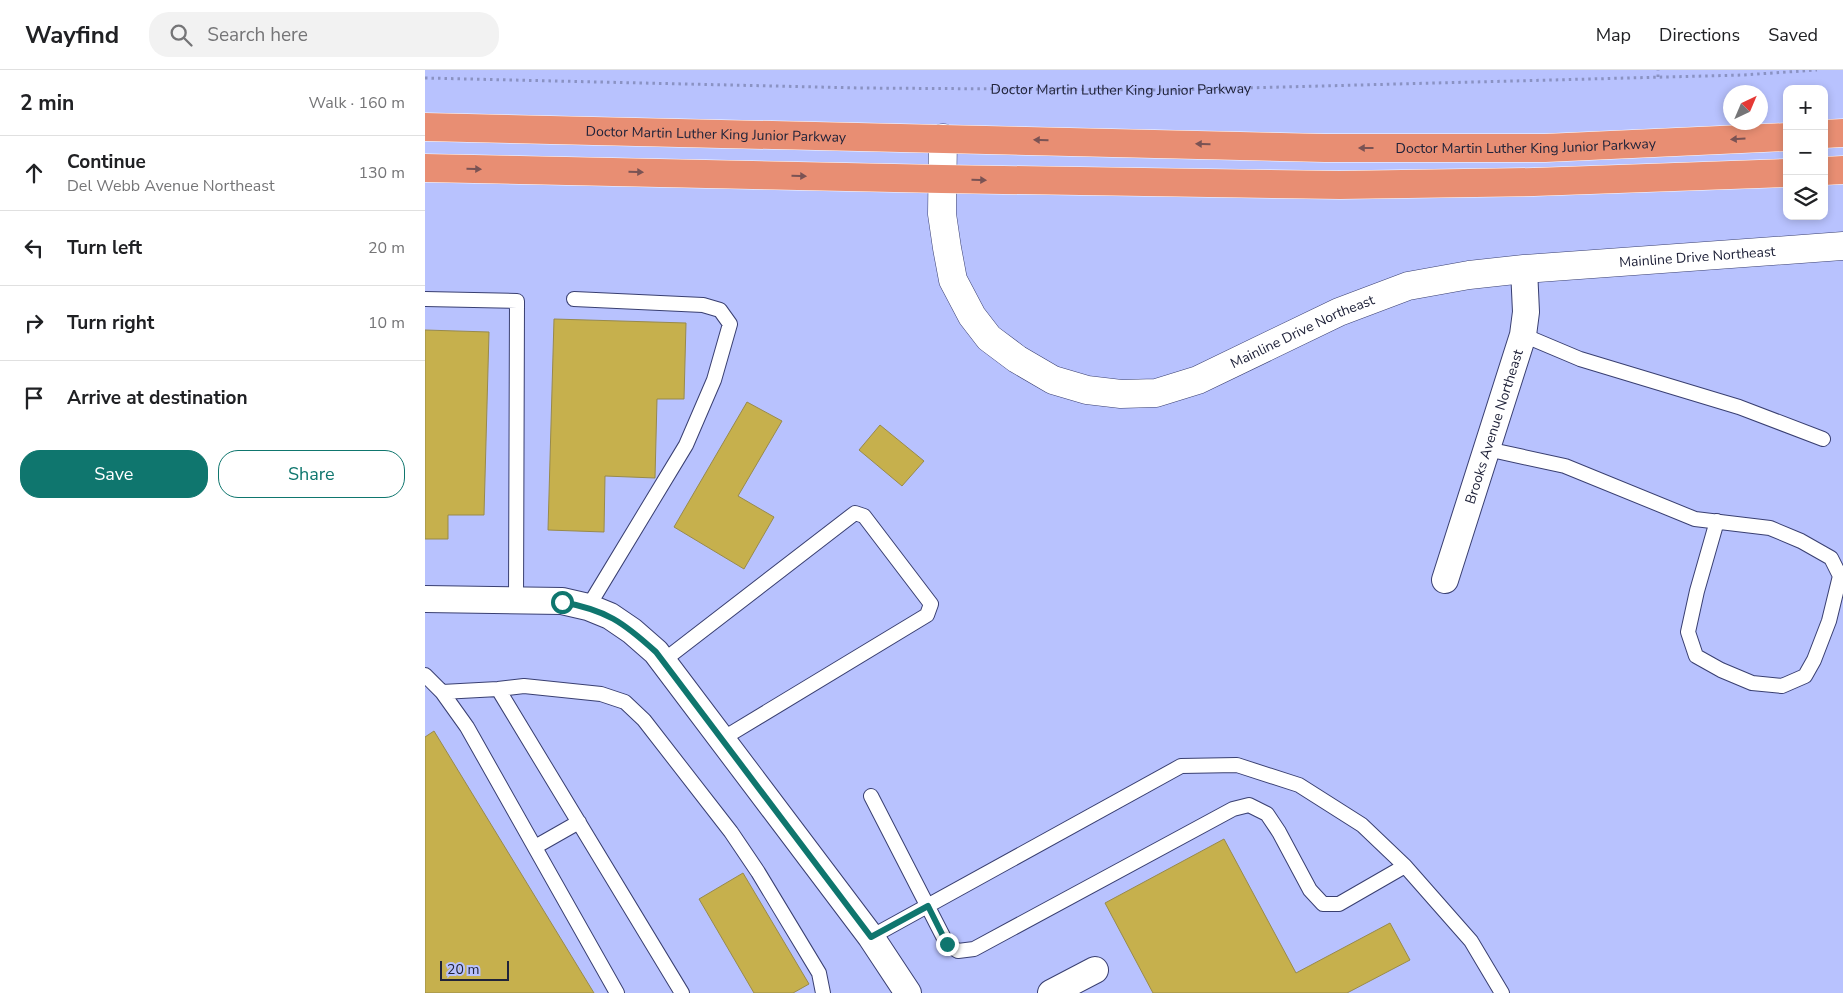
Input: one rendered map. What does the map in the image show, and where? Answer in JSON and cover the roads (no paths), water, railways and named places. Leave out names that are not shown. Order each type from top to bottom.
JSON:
[{"type":"highway","name":"Doctor Martin Luther King Junior Parkway","points":[[425,127],[1325,148],[1545,148],[1783,137]]},
{"type":"highway","points":[[1828,134],[1843,133]]},
{"type":"highway","points":[[425,168],[1340,185],[1544,182],[1783,173]]},
{"type":"highway","points":[[1828,171],[1843,170]]},
{"type":"street","name":"Mainline Drive Northeast","points":[[943,138],[942,214],[953,280],[972,316],[989,338],[1017,359],[1053,380],[1087,390],[1121,394],[1156,393],[1198,380],[1339,312],[1408,286],[1469,275],[1525,269],[1843,246]]},
{"type":"street","name":"Brooks Avenue Northeast","points":[[1445,580],[1523,335],[1526,312],[1525,269]]},
{"type":"street","points":[[425,599],[562,602],[588,607],[610,616],[632,631],[656,652],[663,661],[871,937],[908,993]]},
{"type":"street","points":[[1051,993],[1095,970]]},
{"type":"lane","points":[[425,299],[517,301],[516,601]]},
{"type":"lane","points":[[574,299],[703,305],[720,310],[730,324],[715,380],[686,445],[588,607]]},
{"type":"lane","points":[[1523,335],[1580,359],[1739,406],[1823,439]]},
{"type":"lane","points":[[1487,449],[1565,466],[1695,519],[1717,521],[1770,528],[1801,541],[1831,558],[1840,576],[1829,621],[1814,660],[1805,676],[1782,686],[1752,683],[1721,670],[1696,656],[1688,632],[1697,590],[1717,521]]},
{"type":"lane","points":[[663,661],[855,513],[864,516],[931,604],[927,614],[722,739]]},
{"type":"lane","points":[[425,675],[442,692],[467,727],[617,993]]},
{"type":"lane","points":[[442,692],[523,686],[601,694],[625,702],[644,720],[731,832],[758,872],[819,973],[823,993]]},
{"type":"lane","points":[[498,689],[682,993]]},
{"type":"lane","points":[[871,937],[1181,766],[1237,765],[1299,785],[1362,825],[1405,866],[1471,941],[1502,993]]},
{"type":"lane","points":[[871,796],[947,944],[958,951],[975,949],[1233,809],[1249,805],[1267,814],[1279,832],[1310,890],[1323,904],[1339,904],[1405,866]]},
{"type":"lane","points":[[535,848],[579,822]]}]
